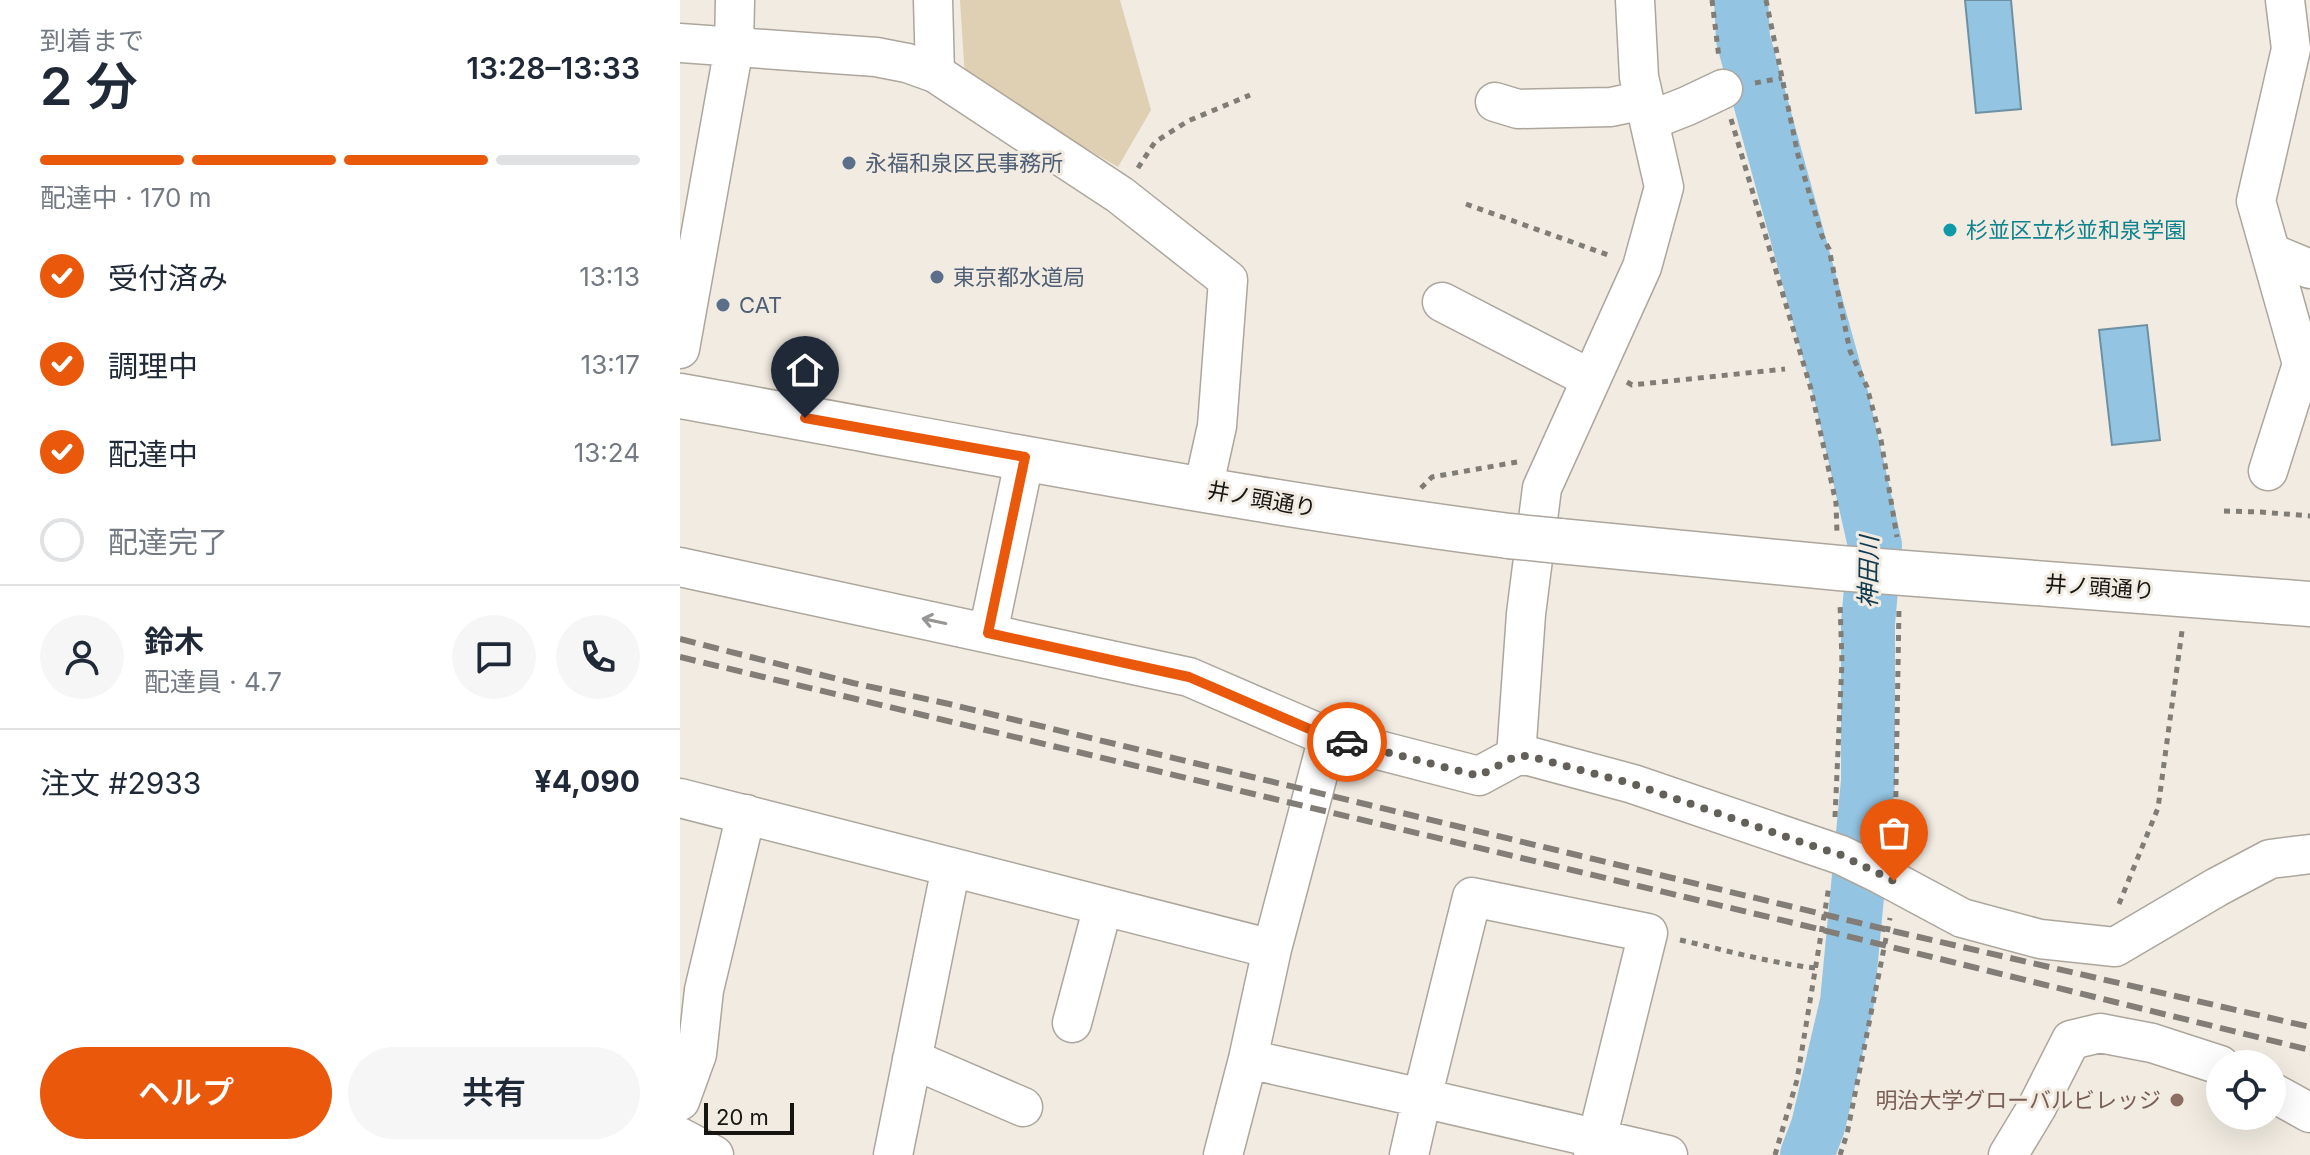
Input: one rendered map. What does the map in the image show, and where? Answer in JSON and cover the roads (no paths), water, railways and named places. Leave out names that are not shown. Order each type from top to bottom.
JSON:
[{"type":"main road","name":"井ノ頭通り","points":[[680,396],[1203,489],[1400,522],[1509,536],[1842,569],[2310,604]]},
{"type":"street","points":[[680,349],[734,47],[735,0]]},
{"type":"street","points":[[933,0],[935,73]]},
{"type":"street","points":[[1516,756],[1528,598],[1542,488],[1642,267],[1664,187],[1639,77],[1635,0]]},
{"type":"street","points":[[2268,471],[2302,364],[2256,201],[2291,49],[2285,0]]},
{"type":"street","points":[[682,41],[876,57],[935,73],[1120,195],[1228,280],[1217,426],[1203,489]]},
{"type":"street","points":[[1495,102],[1518,109],[1611,107],[1646,110],[1687,106],[1723,89]]},
{"type":"street","points":[[2271,253],[2310,269]]},
{"type":"street","points":[[1442,302],[1595,372]]},
{"type":"street","points":[[988,633],[1025,457]]},
{"type":"street","points":[[680,567],[1189,677],[1328,737],[1479,776],[1516,756],[1529,756],[1838,839],[1887,862],[1962,918],[2040,939],[2115,947],[2270,859],[2310,854]]},
{"type":"street","points":[[1223,1155],[1272,949],[1328,737]]},
{"type":"street","points":[[680,798],[1272,949]]},
{"type":"street","points":[[680,1101],[697,1054],[704,990],[746,814]]},
{"type":"street","points":[[893,1155],[951,867]]},
{"type":"street","points":[[1409,1155],[1472,897],[1648,933],[1595,1146]]},
{"type":"street","points":[[1072,1023],[1103,906]]},
{"type":"street","points":[[2008,1155],[2071,1040],[2100,1033],[2152,1043],[2206,1060]]},
{"type":"street","points":[[912,1059],[1023,1107]]},
{"type":"street","points":[[1248,1059],[1422,1098],[1595,1146],[1668,1155]]},
{"type":"street","points":[[2286,1100],[2310,1113]]},
{"type":"street","points":[[680,1137],[714,1155]]},
{"type":"water","points":[[1965,0],[2011,0],[2021,109],[1976,113]]},
{"type":"water","points":[[2147,325],[2160,440],[2112,445],[2099,330]]},
{"type":"waterway","name":"神田川","points":[[1741,0],[1743,39],[1842,399],[1875,545],[1868,623],[1868,781],[1847,1002],[1818,1126],[1807,1155]]},
{"type":"railway","points":[[680,639],[1897,932],[2310,1027]]},
{"type":"railway","points":[[680,657],[1802,925],[2310,1050]]},
{"type":"place","name":"永福和泉区民事務所","points":[[849,163]]},
{"type":"place","name":"杉並区立杉並和泉学園","points":[[1950,230]]},
{"type":"place","name":"東京都水道局","points":[[937,277]]},
{"type":"place","name":"CAT","points":[[723,305]]},
{"type":"place","name":"明治大学グローバルビレッジ","points":[[2177,1100]]}]
